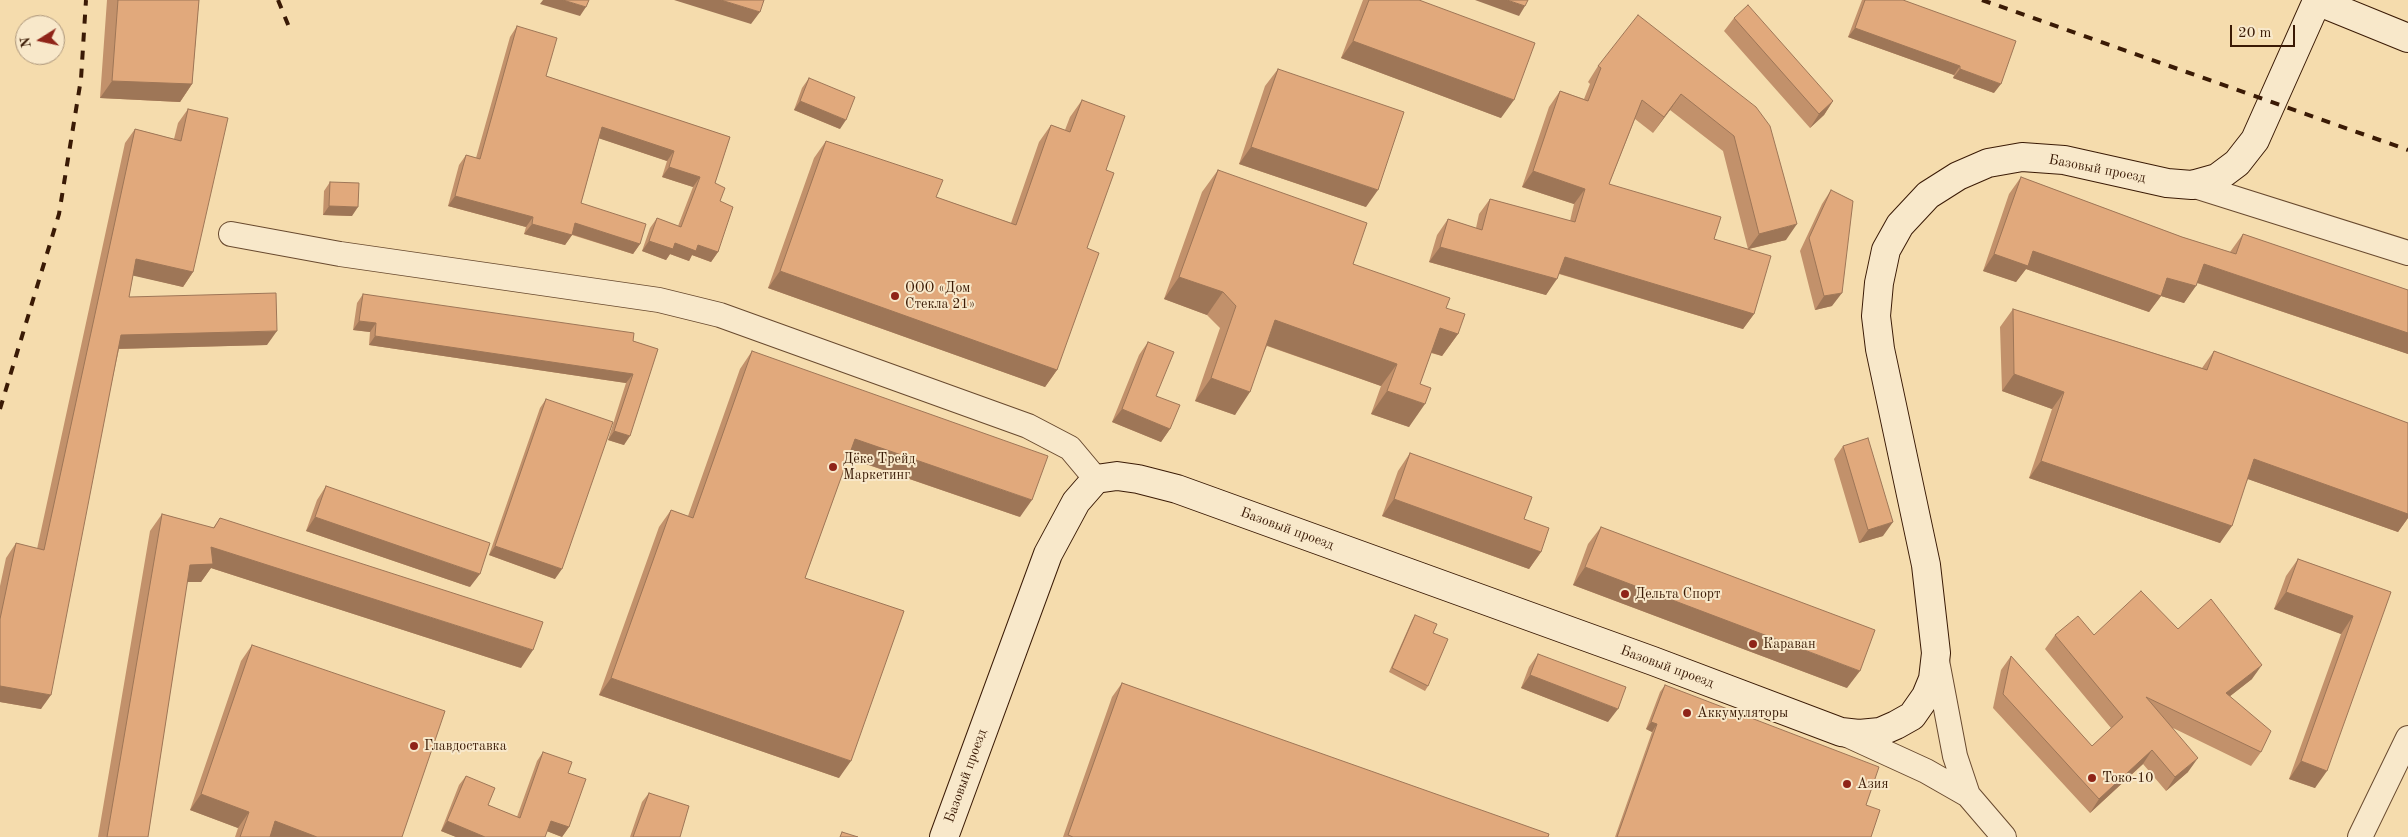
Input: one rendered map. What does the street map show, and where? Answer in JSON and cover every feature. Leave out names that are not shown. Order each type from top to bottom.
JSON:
[{"type":"street","points":[[2315,1],[2408,38]]},
{"type":"street","name":"Базовый проезд","points":[[1968,796],[1947,720],[1936,653],[1926,565],[1880,349],[1876,316],[1879,283],[1886,250],[1900,225],[1928,195],[1958,176],[1988,163],[2022,157],[2064,160],[2167,183],[2192,185],[2217,178],[2237,163],[2255,140],[2315,1]]},
{"type":"street","points":[[2237,163],[2235,189],[2237,198]]},
{"type":"street","points":[[2192,185],[2408,253]]},
{"type":"street","points":[[231,234],[340,254],[658,300],[720,315],[1028,426],[1070,448],[1096,479]]},
{"type":"street","name":"Базовый проезд","points":[[944,837],[1048,554],[1076,502],[1096,479],[1117,476],[1138,479],[1177,489],[1654,661],[1841,732],[1926,771],[1968,796],[2004,837]]},
{"type":"street","name":"Базовый проезд","points":[[1841,732],[1859,734],[1880,732],[1912,716],[1926,696],[1933,679],[1936,653]]},
{"type":"street","points":[[2360,837],[2408,738]]},
{"type":"building","points":[[118,0],[199,0],[192,84],[112,81]]},
{"type":"building","points":[[563,0],[589,0],[586,7]]},
{"type":"building","points":[[721,0],[764,0],[760,12]]},
{"type":"building","points":[[1369,0],[1419,0],[1535,43],[1514,100],[1353,41]]},
{"type":"building","points":[[1507,0],[1528,0],[1525,6]]},
{"type":"building","points":[[1865,0],[1903,0],[2016,41],[2001,84],[1960,69],[1960,66],[1855,28]]},
{"type":"building","points":[[1748,5],[1833,101],[1819,114],[1734,18]]},
{"type":"building","points":[[1638,15],[1756,107],[1770,126],[1797,224],[1759,234],[1734,136],[1681,94],[1664,117],[1642,100],[1609,184],[1721,217],[1714,239],[1771,256],[1754,314],[1565,257],[1557,279],[1440,247],[1448,219],[1482,230],[1490,199],[1575,222],[1585,189],[1533,171],[1560,91],[1588,101],[1601,68],[1598,66]]},
{"type":"building","points":[[517,26],[557,38],[546,76],[730,137],[715,183],[725,188],[720,201],[733,207],[718,252],[698,245],[696,251],[675,243],[673,249],[649,241],[657,218],[681,227],[700,177],[669,167],[674,151],[602,127],[581,203],[646,224],[640,244],[575,223],[572,235],[532,224],[533,217],[455,196],[466,155],[480,159]]},
{"type":"building","points":[[1278,69],[1404,112],[1378,190],[1251,147]]},
{"type":"building","points":[[809,78],[855,97],[846,120],[800,101]]},
{"type":"building","points":[[1082,100],[1125,116],[1106,170],[1114,173],[1087,248],[1099,253],[1057,370],[780,271],[826,141],[943,180],[936,197],[1016,225],[1051,125],[1070,132]]},
{"type":"building","points":[[188,109],[228,118],[193,272],[136,259],[129,297],[276,293],[277,331],[121,335],[51,695],[0,686],[0,619],[16,543],[44,550],[135,129],[181,141]]},
{"type":"building","points":[[1218,170],[1367,223],[1353,264],[1450,298],[1446,308],[1465,314],[1458,334],[1440,328],[1420,384],[1431,388],[1425,404],[1387,391],[1397,364],[1275,320],[1250,392],[1211,378],[1236,306],[1223,292],[1179,277]]},
{"type":"building","points":[[2021,177],[2182,237],[2236,254],[2243,234],[2408,290],[2408,333],[2204,264],[2196,286],[2167,278],[2161,296],[2033,251],[2028,266],[1994,254]]},
{"type":"building","points":[[330,182],[359,183],[358,207],[329,206]]},
{"type":"building","points":[[1831,190],[1853,201],[1842,293],[1824,296],[1809,238]]},
{"type":"building","points":[[363,294],[634,333],[633,341],[658,349],[630,436],[614,431],[633,374],[375,336],[376,323],[359,321]]},
{"type":"building","points":[[2013,309],[2207,370],[2214,351],[2408,423],[2408,514],[2254,459],[2232,526],[2041,461],[2064,392],[2014,374]]},
{"type":"building","points":[[1148,342],[1174,352],[1156,396],[1180,405],[1170,429],[1122,409]]},
{"type":"building","points":[[752,351],[1048,456],[1032,500],[855,439],[805,578],[904,611],[851,761],[611,678],[671,510],[693,518]]},
{"type":"building","points":[[546,399],[613,422],[562,569],[495,546]]},
{"type":"building","points":[[1868,438],[1893,522],[1868,530],[1843,446]]},
{"type":"building","points":[[1410,453],[1532,497],[1524,519],[1549,528],[1541,552],[1394,499]]},
{"type":"building","points":[[326,486],[490,543],[480,574],[315,517]]},
{"type":"building","points":[[162,514],[214,528],[220,518],[543,622],[533,650],[211,547],[213,564],[190,565],[148,837],[107,837]]},
{"type":"building","points":[[1601,527],[1875,630],[1860,671],[1585,567]]},
{"type":"building","points":[[2298,559],[2391,592],[2327,771],[2301,761],[2353,616],[2286,592]]},
{"type":"building","points":[[2141,591],[2178,629],[2211,599],[2262,665],[2226,693],[2271,731],[2261,752],[2146,697],[2198,758],[2175,777],[2152,750],[2099,799],[2003,694],[2011,656],[2092,746],[2123,717],[2055,635],[2078,616],[2094,635]]},
{"type":"building","points":[[1415,615],[1437,624],[1433,633],[1448,639],[1428,686],[1392,668]]},
{"type":"building","points":[[252,645],[445,711],[402,837],[317,837],[275,821],[270,837],[240,837],[249,812],[201,794]]},
{"type":"building","points":[[1538,654],[1626,687],[1618,709],[1530,675]]},
{"type":"building","points":[[1122,683],[1549,834],[1548,837],[1073,837],[1068,835]]},
{"type":"building","points":[[1665,685],[1879,767],[1866,805],[1880,810],[1871,837],[1617,837],[1657,724],[1651,722]]},
{"type":"building","points":[[543,752],[572,762],[568,773],[586,779],[569,827],[551,821],[545,837],[485,837],[447,821],[466,776],[495,788],[488,805],[520,818]]},
{"type":"building","points":[[649,793],[689,806],[680,837],[633,837]]},
{"type":"building","points":[[842,832],[858,837],[840,837]]},
{"type":"railway","points":[[0,409],[59,214],[81,79],[86,0]]},
{"type":"railway","points":[[278,0],[289,27]]},
{"type":"railway","points":[[1982,0],[2408,150]]},
{"type":"place","name":"ООО «Дом Стекла 21»","points":[[895,296]]},
{"type":"place","name":"Дёке Трейд Маркетинг","points":[[833,467]]},
{"type":"place","name":"Дельта Спорт","points":[[1625,594]]},
{"type":"place","name":"Караван","points":[[1753,644]]},
{"type":"place","name":"Аккумуляторы","points":[[1687,713]]},
{"type":"place","name":"Главдоставка","points":[[414,746]]},
{"type":"place","name":"Токо-10","points":[[2092,778]]},
{"type":"place","name":"Азия","points":[[1847,784]]}]
